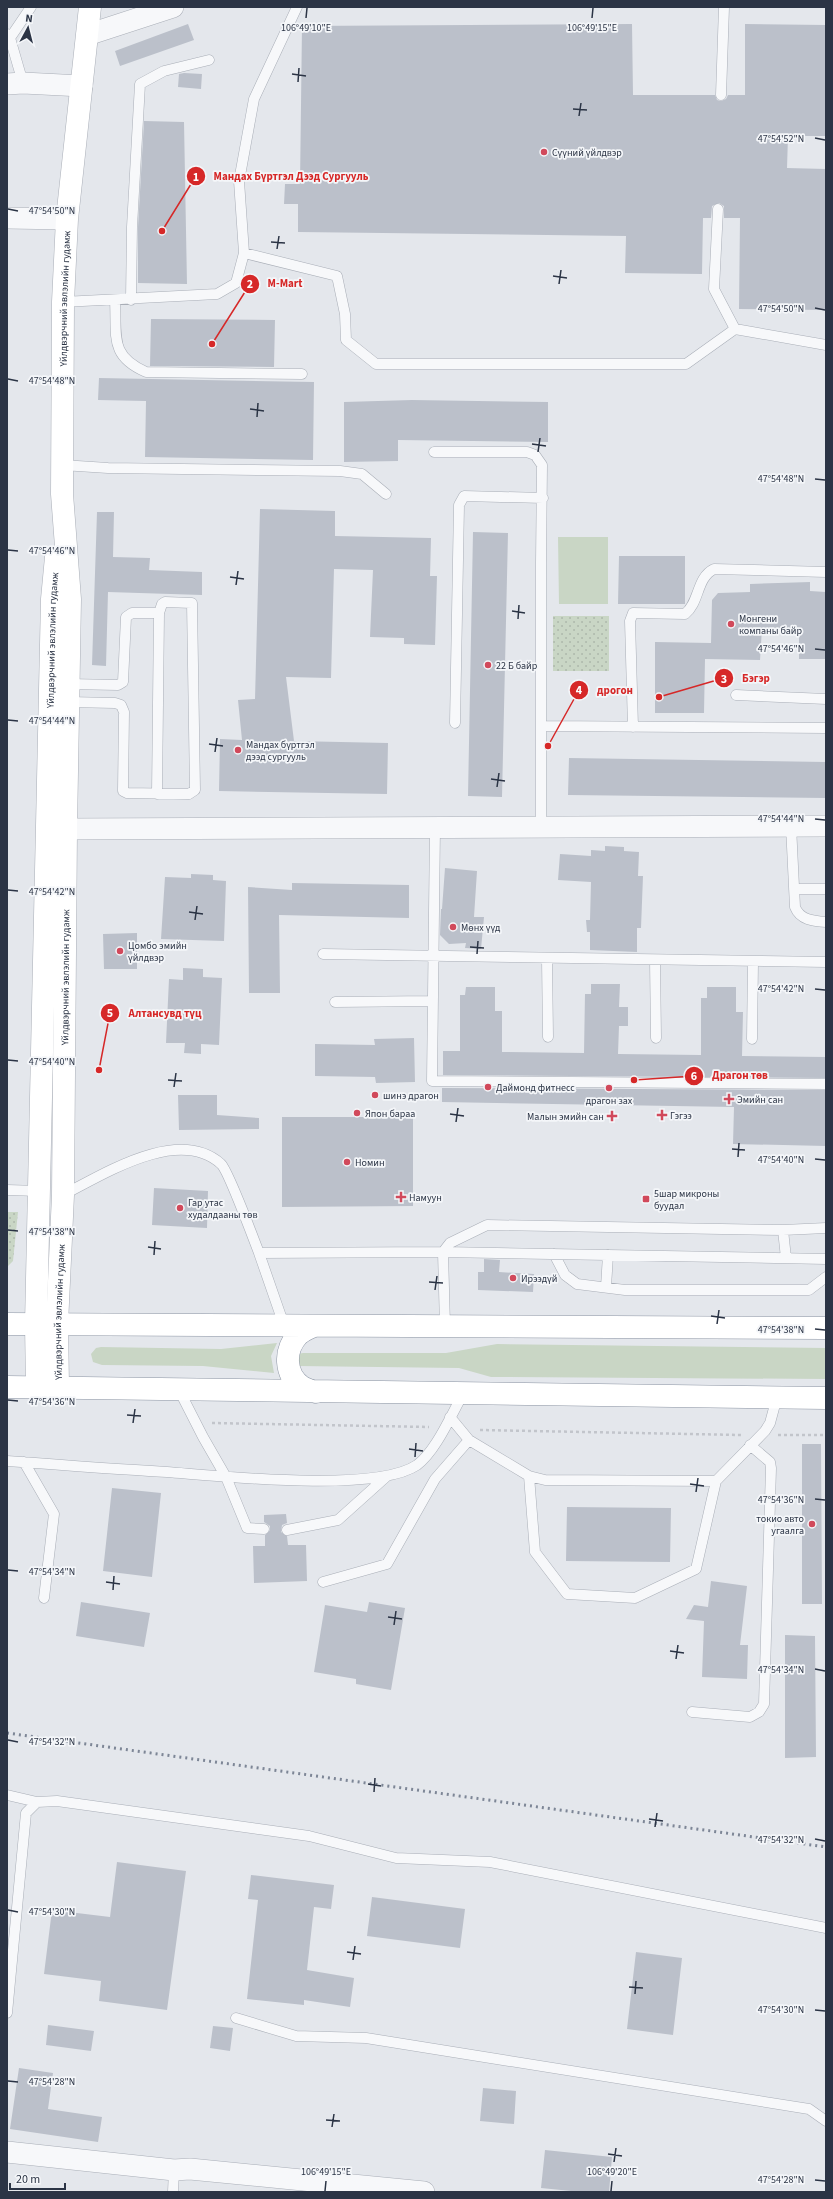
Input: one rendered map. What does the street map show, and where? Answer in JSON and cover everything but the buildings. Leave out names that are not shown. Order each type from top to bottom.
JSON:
[{"type":"main road","name":"Үйлдвэрчний эвлэлийн гудамж","points":[[46,1324],[63,1195],[66,828],[70,599],[62,494],[63,302],[67,219],[90,7]]},
{"type":"main road","name":"Үйлдвэрчний эвлэлийн гудамж","points":[[47,1387],[46,1324],[39,1191],[52,599],[62,494]]},
{"type":"main road","points":[[7,1324],[826,1328]]},
{"type":"main road","points":[[314,1326],[299,1334],[290,1346],[287,1361],[292,1376],[302,1387],[316,1392]]},
{"type":"main road","points":[[7,1387],[826,1398]]},
{"type":"street","points":[[87,35],[173,7]]},
{"type":"street","points":[[15,83],[82,86]]},
{"type":"street","points":[[7,218],[67,219]]},
{"type":"street","points":[[66,828],[826,826]]},
{"type":"street","points":[[7,2152],[174,2170],[190,2169],[424,2192]]},
{"type":"lane","points":[[15,83],[9,36],[31,7]]},
{"type":"lane","points":[[63,302],[115,301],[217,294],[236,283],[244,253],[239,181],[254,99],[297,7]]},
{"type":"lane","points":[[721,95],[724,7]]},
{"type":"lane","points":[[131,300],[132,227],[140,84],[164,71],[210,60]]},
{"type":"lane","points":[[718,209],[714,289],[735,329]]},
{"type":"lane","points":[[244,253],[337,276],[345,314],[346,340],[376,364],[686,364],[735,329],[826,345]]},
{"type":"lane","points":[[115,301],[118,344],[121,356],[127,363],[146,372],[302,374]]},
{"type":"lane","points":[[434,452],[527,452],[535,455],[542,465],[543,498],[540,564],[541,827]]},
{"type":"lane","points":[[62,465],[116,468],[340,471],[362,474],[386,494]]},
{"type":"lane","points":[[455,723],[459,505],[464,496],[543,498]]},
{"type":"lane","points":[[633,727],[630,621],[633,613],[685,614],[693,603],[704,576],[714,569],[826,572]]},
{"type":"lane","points":[[68,693],[115,703],[121,706],[124,712],[123,791],[127,793],[157,794],[189,794],[195,790],[194,607],[192,603],[165,602],[162,604],[159,613],[157,794]]},
{"type":"lane","points":[[68,693],[118,685],[123,682],[126,617],[132,613],[159,613]]},
{"type":"lane","points":[[736,695],[826,699]]},
{"type":"lane","points":[[541,726],[826,728]]},
{"type":"lane","points":[[790,826],[795,907],[798,914],[806,919],[826,922]]},
{"type":"lane","points":[[435,827],[432,1081],[826,1084]]},
{"type":"lane","points":[[794,888],[826,889]]},
{"type":"lane","points":[[324,954],[547,959],[826,962]]},
{"type":"lane","points":[[547,959],[548,1037]]},
{"type":"lane","points":[[655,960],[656,1038]]},
{"type":"lane","points":[[752,1039],[753,962]]},
{"type":"lane","points":[[335,1002],[434,1001]]},
{"type":"lane","points":[[63,1195],[129,1162],[169,1150],[204,1154],[222,1165],[259,1253],[284,1325]]},
{"type":"lane","points":[[7,1190],[39,1191]]},
{"type":"lane","points":[[445,1326],[443,1252],[450,1243],[487,1225],[783,1230],[826,1228]]},
{"type":"lane","points":[[783,1230],[786,1258]]},
{"type":"lane","points":[[259,1253],[443,1252],[826,1259]]},
{"type":"lane","points":[[554,1254],[565,1275],[577,1284],[625,1290],[809,1290],[826,1277]]},
{"type":"lane","points":[[606,1287],[608,1255]]},
{"type":"lane","points":[[179,1390],[226,1477],[247,1528],[264,1529]]},
{"type":"lane","points":[[8,1463],[24,1462],[226,1477],[330,1481],[388,1476],[416,1465],[429,1453],[463,1394]]},
{"type":"lane","points":[[529,1476],[536,1552],[567,1594],[635,1598],[696,1569],[716,1481],[761,1435],[770,1423],[776,1397]]},
{"type":"lane","points":[[450,1417],[468,1440],[529,1476],[545,1480],[716,1481]]},
{"type":"lane","points":[[323,1582],[387,1564],[435,1479],[468,1440]]},
{"type":"lane","points":[[692,1712],[750,1717],[759,1712],[764,1704],[771,1468],[770,1462],[750,1445]]},
{"type":"lane","points":[[24,1462],[54,1514],[44,1598]]},
{"type":"lane","points":[[287,1530],[338,1520],[388,1476]]},
{"type":"lane","points":[[7,1795],[37,1802],[57,1801],[310,1836],[396,1858],[490,1862],[826,1928]]},
{"type":"lane","points":[[7,2013],[26,1813],[37,1802]]},
{"type":"lane","points":[[236,2018],[296,2036],[366,2038],[809,2109],[826,2121]]},
{"type":"lane","points":[[173,2192],[174,2170]]},
{"type":"path","points":[[196,1423],[444,1428]]},
{"type":"path","points":[[459,1429],[826,1435]]},
{"type":"green space","points":[[558,537],[608,537],[608,604],[559,604]]},
{"type":"green space","points":[[553,616],[609,616],[609,671],[553,671]]},
{"type":"green space","points":[[7,1212],[18,1212],[13,1261],[7,1267]]},
{"type":"green space","points":[[277,1343],[271,1356],[274,1373],[203,1366],[102,1365],[93,1362],[91,1354],[96,1348],[101,1347],[221,1349]]},
{"type":"green space","points":[[497,1344],[826,1348],[826,1379],[491,1377],[459,1368],[297,1366],[298,1354],[303,1353],[446,1353]]},
{"type":"railway","points":[[7,1733],[826,1847]]},
{"type":"place","name":"Сүүний үйлдвэр","points":[[544,152]]},
{"type":"place","name":"Мандах Бүртгэл Дээд Сургууль","points":[[162,231]]},
{"type":"place","name":"M-Mart","points":[[212,344]]},
{"type":"place","name":"Монгени компаны байр","points":[[731,624]]},
{"type":"place","name":"22 Б байр","points":[[488,665]]},
{"type":"place","name":"Бэгэр","points":[[659,697]]},
{"type":"place","name":"дрогон","points":[[548,746]]},
{"type":"place","name":"Мандах бүртгэл дээд сургууль","points":[[238,750]]},
{"type":"place","name":"Мөнх үүд","points":[[453,927]]},
{"type":"place","name":"Цомбо эмийн үйлдвэр","points":[[120,951]]},
{"type":"place","name":"Алтансувд түц","points":[[99,1070]]},
{"type":"place","name":"Драгон төв","points":[[634,1080]]},
{"type":"place","name":"Даймонд фитнесс","points":[[488,1087]]},
{"type":"place","name":"драгон зах","points":[[609,1088]]},
{"type":"place","name":"шинэ драгон","points":[[375,1095]]},
{"type":"place","name":"Эмийн сан","points":[[729,1099]]},
{"type":"place","name":"Япон бараа","points":[[357,1113]]},
{"type":"place","name":"Гэгээ","points":[[662,1115]]},
{"type":"place","name":"Малын эмийн сан","points":[[612,1116]]},
{"type":"place","name":"Номин","points":[[347,1162]]},
{"type":"place","name":"Намуун","points":[[401,1197]]},
{"type":"place","name":"5шар микроны буудал","points":[[646,1199]]},
{"type":"place","name":"Гар утас худалдааны төв","points":[[180,1208]]},
{"type":"place","name":"Ирээдүй","points":[[513,1278]]},
{"type":"place","name":"токио авто угаалга","points":[[812,1524]]}]
